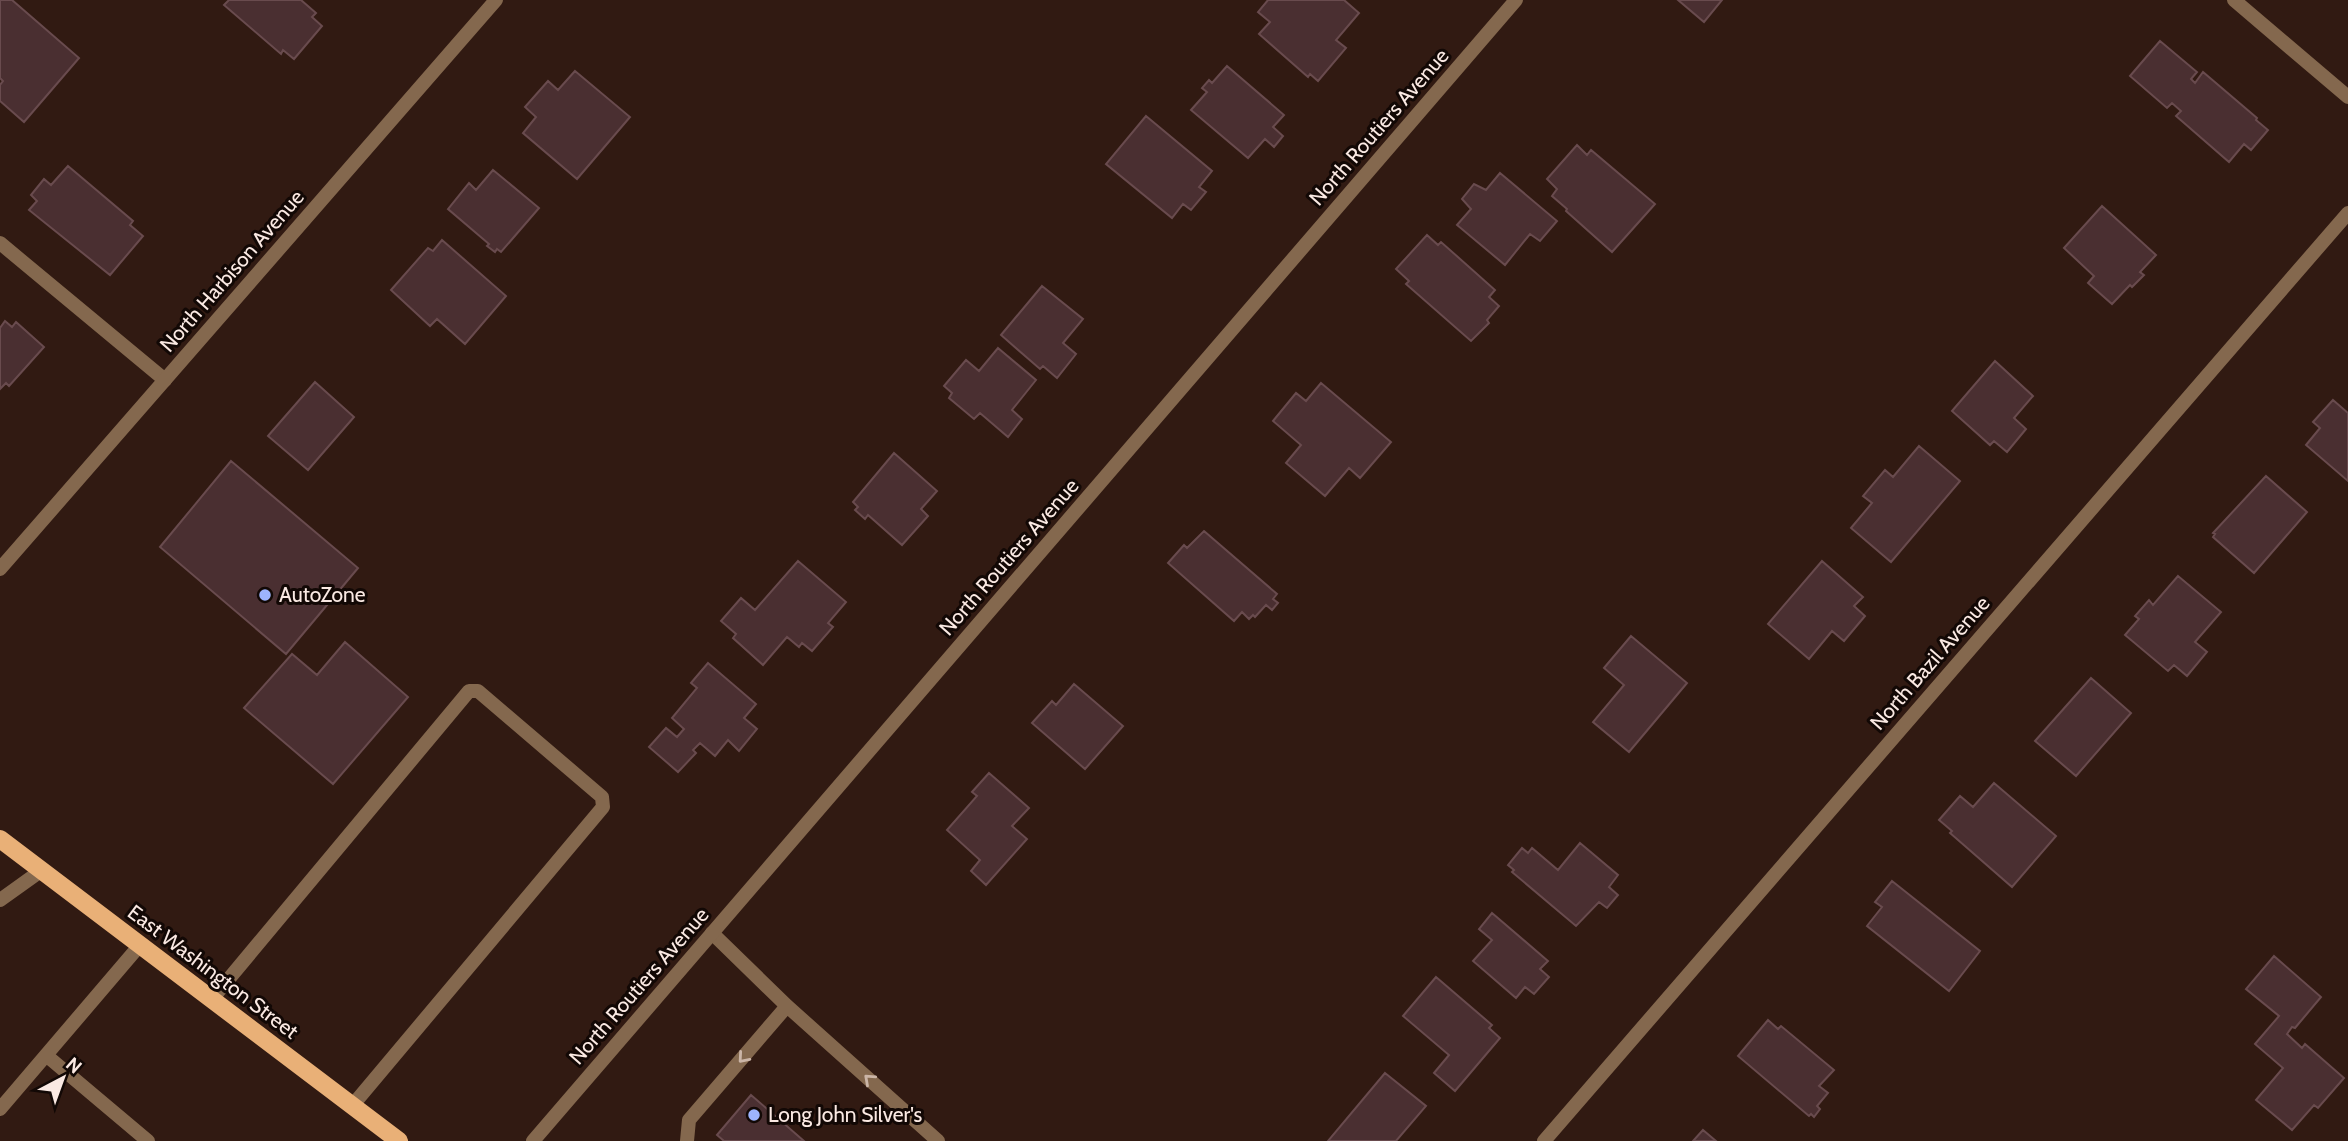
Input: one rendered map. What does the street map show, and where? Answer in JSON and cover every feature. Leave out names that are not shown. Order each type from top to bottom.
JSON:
[{"type":"main road","name":"East Washington Street","points":[[0,839],[352,1106],[379,1135],[399,1141]]},
{"type":"street","name":"North Harbison Avenue","points":[[0,569],[496,0]]},
{"type":"street","name":"North Routiers Avenue","points":[[533,1141],[1516,0]]},
{"type":"street","points":[[2234,0],[2348,97]]},
{"type":"street","name":"North Bazil Avenue","points":[[1544,1141],[2348,213]]},
{"type":"street","points":[[0,243],[165,380]]},
{"type":"street","points":[[212,999],[469,691],[478,691],[602,797],[603,807],[352,1106]]},
{"type":"street","points":[[0,900],[42,870]]},
{"type":"street","points":[[712,933],[787,1006],[939,1141]]},
{"type":"street","points":[[0,1109],[140,945]]},
{"type":"street","points":[[687,1141],[689,1120],[787,1006]]},
{"type":"street","points":[[47,1056],[148,1141]]},
{"type":"building","points":[[0,0],[12,0],[79,58],[24,122],[0,101],[0,85],[3,81],[0,78]]},
{"type":"building","points":[[229,0],[301,0],[316,13],[312,17],[322,26],[294,59],[283,50],[281,54],[224,5]]},
{"type":"building","points":[[1268,0],[1344,0],[1359,13],[1336,40],[1346,48],[1318,81],[1310,74],[1308,77],[1259,34],[1270,22],[1258,12]]},
{"type":"building","points":[[1678,0],[1722,0],[1704,22]]},
{"type":"building","points":[[2160,41],[2197,72],[2191,79],[2195,83],[2203,72],[2268,130],[2251,150],[2244,144],[2229,162],[2176,116],[2181,111],[2172,103],[2167,108],[2130,76]]},
{"type":"building","points":[[1227,66],[1284,115],[1273,127],[1283,136],[1274,147],[1265,139],[1248,158],[1191,110],[1207,92],[1202,88],[1209,80],[1212,83]]},
{"type":"building","points":[[575,71],[630,117],[577,179],[523,133],[536,117],[525,107],[548,81],[558,90]]},
{"type":"building","points":[[1146,116],[1212,171],[1199,187],[1206,192],[1191,210],[1183,204],[1172,218],[1106,164]]},
{"type":"building","points":[[1577,145],[1587,155],[1591,150],[1655,204],[1612,252],[1552,196],[1557,189],[1547,179]]},
{"type":"building","points":[[68,166],[133,221],[130,225],[143,236],[110,275],[29,210],[37,201],[31,195],[44,179],[51,185]]},
{"type":"building","points":[[493,170],[539,208],[501,252],[497,249],[495,252],[487,246],[489,244],[448,209],[469,183],[476,190]]},
{"type":"building","points":[[1500,173],[1557,221],[1540,241],[1530,234],[1505,265],[1457,225],[1471,209],[1462,199],[1474,184],[1486,190]]},
{"type":"building","points":[[2102,206],[2156,255],[2140,272],[2144,275],[2112,304],[2088,283],[2094,276],[2064,248]]},
{"type":"building","points":[[1427,235],[1438,245],[1441,242],[1495,290],[1489,297],[1499,306],[1487,320],[1489,323],[1471,341],[1406,284],[1409,281],[1396,269]]},
{"type":"building","points":[[442,240],[506,296],[465,344],[437,319],[430,326],[391,290],[428,248],[433,251]]},
{"type":"building","points":[[1042,286],[1083,319],[1063,343],[1076,354],[1057,378],[1043,366],[1040,369],[1001,335]]},
{"type":"building","points":[[5,321],[12,327],[16,322],[44,347],[9,386],[6,383],[0,389],[0,328]]},
{"type":"building","points":[[998,348],[1036,380],[1012,410],[1022,419],[1008,437],[980,413],[974,419],[949,398],[952,393],[944,386],[966,360],[979,371]]},
{"type":"building","points":[[1995,361],[2033,396],[2014,418],[2026,429],[2007,452],[1994,441],[1990,445],[1952,411]]},
{"type":"building","points":[[315,382],[354,417],[308,470],[268,436]]},
{"type":"building","points":[[1321,383],[1391,442],[1360,478],[1349,468],[1325,496],[1286,463],[1301,445],[1273,421],[1296,393],[1306,401]]},
{"type":"building","points":[[2333,400],[2348,413],[2348,481],[2306,445],[2320,428],[2313,422]]},
{"type":"building","points":[[1919,446],[1960,481],[1891,562],[1851,528],[1872,503],[1863,496],[1885,470],[1893,477]]},
{"type":"building","points":[[894,453],[937,491],[921,509],[928,516],[902,545],[868,515],[865,519],[855,510],[858,507],[853,502]]},
{"type":"building","points":[[231,461],[358,568],[286,654],[160,547]]},
{"type":"building","points":[[2266,476],[2307,512],[2254,573],[2213,537],[2213,533]]},
{"type":"building","points":[[1204,531],[1277,594],[1273,599],[1278,603],[1272,610],[1266,605],[1255,617],[1253,615],[1249,619],[1242,612],[1234,621],[1168,563],[1184,545],[1187,548]]},
{"type":"building","points":[[798,561],[846,602],[828,623],[833,627],[812,651],[802,643],[799,647],[787,637],[763,665],[733,638],[736,634],[721,621],[741,598],[755,610]]},
{"type":"building","points":[[1822,561],[1863,597],[1854,606],[1865,616],[1844,641],[1832,631],[1809,659],[1768,624]]},
{"type":"building","points":[[2178,576],[2221,612],[2195,642],[2207,652],[2187,676],[2174,665],[2168,671],[2125,635],[2139,619],[2135,616],[2149,600],[2153,605]]},
{"type":"building","points":[[1631,636],[1687,683],[1629,752],[1593,722],[1624,685],[1604,668]]},
{"type":"building","points":[[345,642],[408,697],[333,784],[244,708],[292,654],[317,675]]},
{"type":"building","points":[[708,663],[756,704],[744,718],[757,729],[739,751],[728,740],[715,756],[700,743],[693,750],[696,753],[678,772],[649,747],[666,728],[677,737],[684,729],[672,718],[697,688],[691,683]]},
{"type":"building","points":[[2091,678],[2131,713],[2076,776],[2035,741]]},
{"type":"building","points":[[1074,684],[1123,726],[1085,769],[1032,723],[1052,701],[1056,705]]},
{"type":"building","points":[[989,773],[1029,808],[1012,826],[1027,839],[986,885],[971,871],[980,860],[947,830],[977,796],[972,792]]},
{"type":"building","points":[[1994,783],[2056,836],[2012,887],[1950,833],[1952,831],[1939,820],[1960,796],[1973,807]]},
{"type":"building","points":[[1580,843],[1618,875],[1609,887],[1618,895],[1607,908],[1599,902],[1576,926],[1512,872],[1514,870],[1508,865],[1522,848],[1528,853],[1532,848],[1558,870]]},
{"type":"building","points":[[1892,881],[1980,951],[1949,991],[1867,926],[1882,907],[1875,902]]},
{"type":"building","points":[[1492,913],[1548,961],[1540,969],[1549,977],[1534,994],[1525,987],[1516,998],[1473,961],[1492,940],[1479,929]]},
{"type":"building","points":[[2274,956],[2321,997],[2287,1034],[2302,1048],[2305,1044],[2344,1078],[2318,1108],[2314,1105],[2292,1130],[2256,1100],[2283,1068],[2255,1044],[2279,1016],[2246,989]]},
{"type":"building","points":[[1436,977],[1492,1025],[1489,1028],[1500,1038],[1455,1091],[1434,1073],[1449,1055],[1403,1016]]},
{"type":"building","points":[[1768,1020],[1778,1029],[1781,1026],[1834,1070],[1819,1086],[1828,1093],[1817,1106],[1820,1109],[1814,1117],[1811,1114],[1809,1116],[1738,1056]]},
{"type":"building","points":[[1385,1073],[1426,1106],[1396,1141],[1328,1141]]},
{"type":"building","name":"Long John Silver's","points":[[751,1095],[804,1141],[724,1141],[717,1135]]},
{"type":"building","points":[[1703,1130],[1716,1141],[1693,1141]]},
{"type":"place","name":"AutoZone","points":[[265,595]]},
{"type":"place","name":"Long John Silver's","points":[[754,1115]]}]
